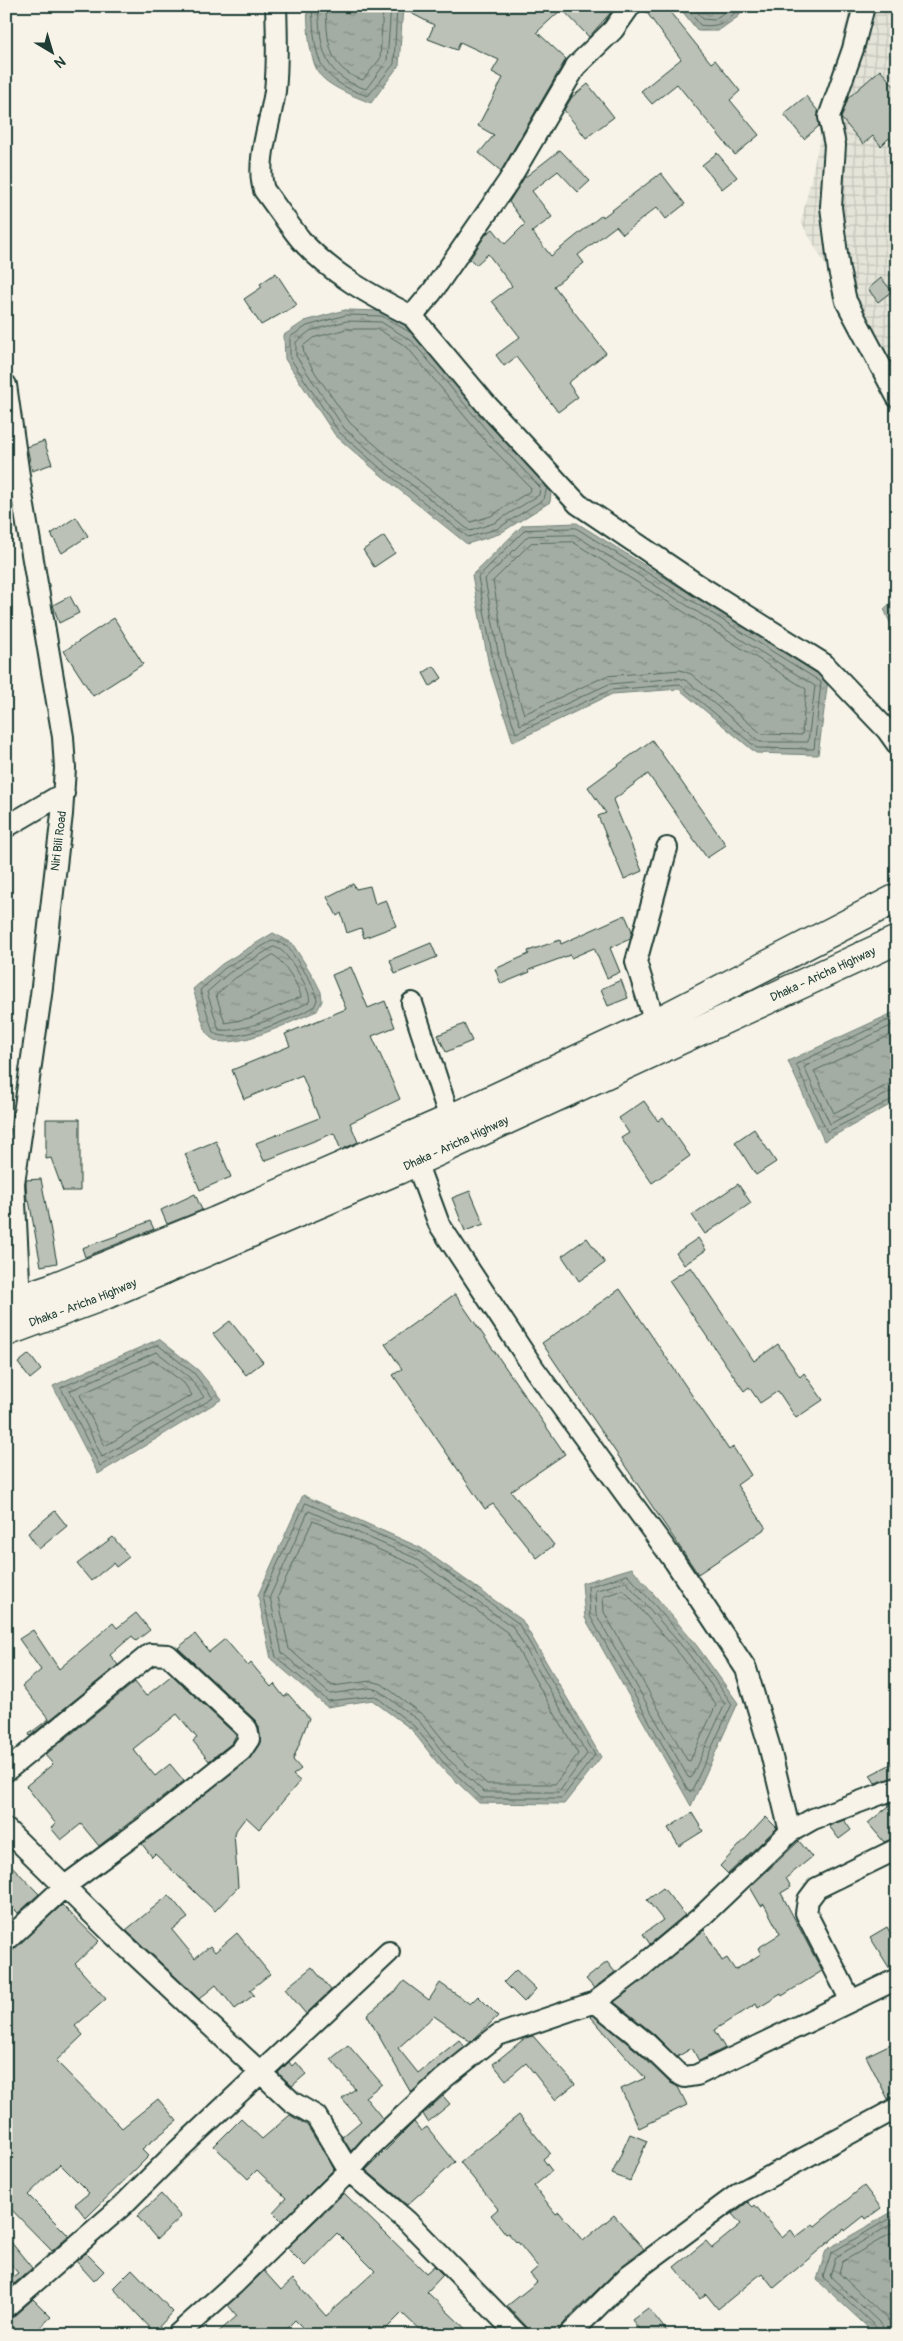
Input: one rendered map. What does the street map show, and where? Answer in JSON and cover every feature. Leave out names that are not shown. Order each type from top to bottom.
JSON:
[{"type":"highway","points":[[13,1301],[216,1221],[450,1118],[656,1023],[897,898]]},
{"type":"highway","name":"Dhaka - Aricha Highway","points":[[6,1332],[103,1296],[416,1162],[897,940]]},
{"type":"street","points":[[276,6],[275,91],[261,181],[264,190],[302,240],[342,277],[377,299],[412,316],[484,403],[578,504],[698,585],[824,664],[887,730],[897,744]]},
{"type":"street","points":[[412,316],[432,292],[508,182],[576,66],[613,30],[630,6]]},
{"type":"street","points":[[864,6],[853,49],[829,117],[835,145],[831,207],[846,301],[897,396]]},
{"type":"street","name":"Niri Bili Road","points":[[6,385],[13,487],[63,737],[64,793],[41,994],[14,1183],[13,1301]]},
{"type":"street","points":[[6,827],[64,793]]},
{"type":"street","points":[[656,1023],[636,962],[667,848]]},
{"type":"street","points":[[412,1003],[450,1118]]},
{"type":"street","points":[[416,1162],[440,1224],[445,1232],[535,1370],[675,1562],[746,1669],[770,1745],[790,1832]]},
{"type":"street","points":[[6,1771],[150,1654],[168,1655],[247,1729],[249,1739],[241,1751],[153,1821],[65,1886],[6,1941]]},
{"type":"street","points":[[178,2335],[234,2284],[349,2172],[371,2146],[443,2079],[498,2035],[595,2002],[635,1972],[701,1916],[790,1832],[813,1818],[897,1788]]},
{"type":"street","points":[[6,1829],[292,2102],[316,2116],[349,2172],[407,2220],[518,2335]]},
{"type":"street","points":[[851,2001],[806,1913],[808,1900],[817,1888],[897,1849]]},
{"type":"street","points":[[6,2307],[122,2206],[389,1952]]},
{"type":"street","points":[[595,2002],[646,2043],[677,2073],[685,2077],[697,2074],[897,1979]]},
{"type":"street","points":[[569,2335],[629,2275],[741,2192],[897,2108]]},
{"type":"shaded area","points":[[850,6],[897,6],[897,386],[886,373],[801,222]]},
{"type":"water","points":[[307,6],[403,6],[399,65],[371,103],[334,86],[318,72],[310,48]]},
{"type":"water","points":[[678,6],[745,6],[739,16],[718,31],[698,31]]},
{"type":"water","points":[[345,310],[384,311],[420,333],[552,484],[550,502],[499,534],[467,544],[376,471],[335,435],[285,359],[284,335],[305,321]]},
{"type":"water","points":[[577,523],[828,680],[818,755],[756,753],[679,689],[612,694],[513,742],[489,666],[472,575],[523,525]]},
{"type":"water","points":[[897,597],[897,638],[884,609]]},
{"type":"water","points":[[273,933],[292,943],[314,978],[321,992],[322,1001],[317,1011],[246,1039],[231,1042],[219,1041],[210,1037],[203,1022],[193,989],[222,964]]},
{"type":"water","points":[[897,1011],[897,1101],[824,1141],[788,1061]]},
{"type":"water","points":[[159,1339],[198,1370],[222,1399],[98,1474],[53,1386]]},
{"type":"water","points":[[303,1495],[421,1548],[522,1620],[601,1757],[564,1804],[479,1803],[439,1765],[411,1729],[372,1700],[327,1707],[271,1659],[258,1595]]},
{"type":"water","points":[[632,1568],[697,1646],[738,1703],[691,1806],[585,1618],[582,1583]]},
{"type":"water","points":[[897,2209],[897,2335],[876,2335],[817,2280],[826,2250]]},
{"type":"building","points":[[397,6],[610,6],[613,10],[589,37],[562,9],[537,32],[566,59],[501,171],[479,153],[494,135],[478,126],[503,78],[492,72],[499,60],[460,42],[457,50],[428,39],[434,25]]},
{"type":"building","points":[[642,6],[665,6],[711,63],[715,60],[740,91],[730,100],[759,135],[735,155],[677,84],[652,104],[641,91],[681,59]]},
{"type":"building","points":[[880,70],[897,89],[897,147],[889,138],[881,146],[873,136],[863,144],[841,118],[848,98]]},
{"type":"building","points":[[588,84],[614,117],[586,138],[564,110],[572,97]]},
{"type":"building","points":[[806,96],[818,111],[819,126],[804,139],[784,114]]},
{"type":"building","points":[[560,150],[590,181],[578,192],[558,171],[532,191],[552,217],[532,232],[551,256],[602,215],[603,217],[661,173],[685,204],[666,219],[657,207],[623,234],[616,226],[578,255],[584,263],[554,286],[606,353],[568,383],[578,397],[558,412],[516,357],[504,366],[496,355],[520,337],[492,301],[512,286],[488,254],[476,265],[470,259],[486,234],[493,229],[505,244],[525,224],[509,202],[524,178]]},
{"type":"building","points":[[717,153],[737,177],[722,189],[702,165]]},
{"type":"building","points":[[276,273],[297,305],[261,325],[244,299],[262,287],[260,284]]},
{"type":"building","points":[[881,278],[892,291],[878,302],[868,289]]},
{"type":"building","points":[[44,441],[52,464],[32,471],[27,447]]},
{"type":"building","points":[[76,517],[88,536],[62,553],[51,534]]},
{"type":"building","points":[[384,536],[395,553],[374,567],[363,550]]},
{"type":"building","points":[[70,596],[79,613],[59,623],[53,605]]},
{"type":"building","points":[[114,618],[143,664],[93,696],[64,651]]},
{"type":"building","points":[[434,666],[442,678],[430,686],[423,673]]},
{"type":"building","points":[[652,740],[726,845],[707,858],[648,774],[613,800],[642,871],[624,879],[598,816],[606,813],[588,787]]},
{"type":"building","points":[[353,884],[356,889],[370,886],[375,904],[386,900],[396,926],[364,938],[361,928],[347,933],[341,913],[337,916],[327,897]]},
{"type":"building","points":[[625,915],[632,931],[630,939],[610,948],[620,972],[607,978],[594,948],[571,958],[570,955],[529,970],[530,972],[501,984],[495,969],[529,954],[528,951],[560,940],[561,944]]},
{"type":"building","points":[[431,943],[437,957],[395,974],[390,960]]},
{"type":"building","points":[[351,967],[368,1008],[385,1001],[395,1027],[372,1036],[400,1099],[350,1123],[358,1142],[341,1150],[334,1133],[264,1161],[256,1143],[319,1118],[302,1075],[244,1099],[232,1070],[290,1046],[285,1034],[346,1009],[332,975]]},
{"type":"building","points":[[621,980],[628,998],[608,1006],[601,989]]},
{"type":"building","points":[[464,1024],[472,1041],[446,1052],[438,1035]]},
{"type":"building","points":[[644,1101],[658,1121],[663,1117],[690,1156],[652,1183],[621,1138],[629,1133],[619,1118]]},
{"type":"building","points":[[46,1119],[80,1119],[80,1191],[63,1191],[51,1158],[46,1159]]},
{"type":"building","points":[[754,1129],[776,1162],[756,1175],[735,1142]]},
{"type":"building","points":[[216,1141],[231,1177],[200,1190],[185,1154]]},
{"type":"building","points":[[41,1179],[57,1263],[41,1266],[29,1200],[27,1201],[26,1180]]},
{"type":"building","points":[[738,1184],[751,1203],[705,1234],[692,1215]]},
{"type":"building","points":[[470,1191],[484,1224],[465,1231],[452,1198]]},
{"type":"building","points":[[195,1194],[202,1210],[167,1224],[161,1210]]},
{"type":"building","points":[[150,1221],[154,1229],[85,1257],[82,1248],[119,1235]]},
{"type":"building","points":[[587,1238],[605,1263],[579,1281],[562,1256]]},
{"type":"building","points":[[698,1238],[706,1250],[684,1265],[676,1253]]},
{"type":"building","points":[[691,1267],[754,1361],[778,1344],[800,1377],[804,1373],[823,1400],[796,1418],[778,1391],[760,1403],[749,1387],[744,1391],[669,1281]]},
{"type":"building","points":[[620,1289],[729,1450],[733,1447],[751,1475],[737,1485],[766,1528],[698,1574],[542,1343]]},
{"type":"building","points":[[455,1294],[565,1454],[511,1491],[554,1545],[537,1558],[493,1504],[485,1509],[393,1375],[402,1369],[385,1344]]},
{"type":"building","points":[[230,1321],[263,1362],[246,1375],[213,1334]]},
{"type":"building","points":[[29,1354],[41,1370],[30,1379],[18,1363]]},
{"type":"building","points":[[55,1511],[67,1526],[39,1549],[28,1533]]},
{"type":"building","points":[[113,1537],[129,1557],[116,1567],[113,1563],[91,1581],[77,1564]]},
{"type":"building","points":[[136,1613],[150,1630],[136,1641],[132,1636],[110,1655],[118,1665],[30,1736],[29,1734],[49,1719],[22,1686],[41,1670],[19,1639],[33,1630],[59,1669],[113,1623],[117,1628]]},
{"type":"building","points":[[195,1634],[209,1652],[225,1639],[248,1666],[251,1663],[271,1687],[274,1684],[284,1697],[288,1694],[309,1718],[293,1760],[301,1769],[293,1775],[300,1781],[259,1829],[246,1817],[234,1833],[238,1887],[215,1911],[155,1854],[152,1857],[142,1844],[248,1760],[261,1742],[259,1727],[255,1720],[178,1648]]},
{"type":"building","points":[[172,1675],[236,1735],[232,1743],[209,1761],[193,1741],[197,1738],[177,1714],[133,1749],[155,1776],[170,1764],[184,1781],[99,1846],[81,1824],[61,1840],[51,1828],[56,1824],[26,1786],[53,1764],[45,1755],[135,1682],[146,1696]]},
{"type":"building","points":[[897,1761],[897,1776],[875,1783],[870,1775]]},
{"type":"building","points":[[897,1801],[897,1837],[884,1842],[868,1823],[889,1806],[888,1804]]},
{"type":"building","points":[[692,1813],[703,1831],[679,1846],[668,1828]]},
{"type":"building","points":[[766,1817],[777,1828],[728,1874],[720,1866]]},
{"type":"building","points":[[844,1820],[851,1830],[839,1839],[829,1826]]},
{"type":"building","points":[[799,1841],[812,1857],[786,1878],[791,1887],[781,1893],[822,1971],[782,1996],[781,1994],[758,2008],[756,2004],[714,2030],[725,2048],[699,2061],[692,2048],[677,2057],[654,2034],[614,2002],[704,1930],[722,1961],[727,1958],[735,1970],[761,1954],[758,1948],[780,1934],[764,1904],[761,1906],[750,1887]]},
{"type":"building","points":[[6,1860],[39,1894],[18,1913],[6,1901]]},
{"type":"building","points":[[663,1888],[685,1915],[650,1944],[643,1934],[663,1920],[647,1900]]},
{"type":"building","points":[[169,1895],[188,1918],[172,1930],[195,1958],[210,1946],[215,1952],[237,1933],[270,1974],[250,1990],[254,1995],[235,2009],[216,1985],[199,1999],[126,1930]]},
{"type":"building","points":[[62,1905],[99,1941],[75,1964],[106,1999],[75,2026],[83,2035],[56,2061],[122,2128],[158,2099],[177,2121],[142,2149],[149,2156],[86,2218],[75,2204],[89,2193],[60,2164],[28,2195],[69,2236],[52,2251],[6,2204],[6,1955]]},
{"type":"building","points":[[887,1927],[897,1944],[897,1967],[890,1969],[870,1937]]},
{"type":"building","points":[[607,1962],[615,1972],[594,1988],[586,1979]]},
{"type":"building","points":[[312,1967],[331,1990],[306,2014],[285,1989]]},
{"type":"building","points":[[516,1970],[536,1989],[524,2002],[504,1982]]},
{"type":"building","points":[[404,1981],[429,2000],[440,1983],[470,2004],[478,1996],[498,2016],[471,2042],[434,2016],[398,2048],[418,2073],[459,2040],[465,2047],[411,2093],[367,2015],[396,1991]]},
{"type":"building","points":[[593,2015],[638,2052],[669,2082],[678,2087],[687,2105],[639,2128],[621,2089],[645,2078],[591,2017]]},
{"type":"building","points":[[533,2036],[575,2084],[555,2100],[526,2063],[506,2080],[493,2064],[525,2038]]},
{"type":"building","points":[[897,2041],[897,2096],[888,2099],[866,2056]]},
{"type":"building","points":[[348,2045],[382,2084],[365,2097],[383,2119],[351,2151],[342,2137],[361,2121],[342,2099],[355,2089],[331,2059]]},
{"type":"building","points":[[289,2062],[292,2066],[296,2062],[306,2074],[292,2086],[278,2073]]},
{"type":"building","points":[[443,2096],[450,2104],[428,2122],[423,2114]]},
{"type":"building","points":[[290,2115],[307,2125],[334,2169],[282,2221],[273,2212],[286,2198],[257,2170],[248,2179],[214,2146],[241,2119],[262,2139]]},
{"type":"building","points":[[519,2115],[550,2153],[543,2159],[552,2171],[534,2186],[556,2214],[559,2212],[583,2241],[614,2215],[644,2249],[621,2267],[568,2318],[555,2335],[530,2335],[527,2327],[507,2306],[537,2282],[530,2274],[538,2267],[517,2241],[508,2233],[506,2234],[491,2215],[498,2209],[460,2162]]},
{"type":"building","points":[[414,2122],[421,2131],[427,2127],[455,2162],[407,2205],[366,2170]]},
{"type":"building","points":[[630,2134],[647,2141],[630,2181],[612,2174]]},
{"type":"building","points":[[864,2186],[881,2208],[866,2219],[864,2216],[845,2231],[844,2229],[774,2288],[762,2273],[718,2309],[706,2294],[700,2299],[674,2267],[706,2241],[712,2248],[741,2224],[732,2214],[748,2202],[753,2207],[755,2205],[782,2238],[791,2230],[796,2237],[813,2224],[815,2226]]},
{"type":"building","points":[[344,2193],[426,2273],[434,2266],[443,2275],[427,2292],[472,2335],[425,2335],[402,2313],[380,2335],[310,2335],[295,2320],[280,2335],[215,2335],[237,2316],[228,2305],[264,2271],[281,2290],[293,2279],[326,2316],[375,2271],[337,2233],[305,2266],[287,2248]]},
{"type":"building","points":[[161,2194],[181,2217],[157,2239],[137,2216]]},
{"type":"building","points":[[6,2236],[32,2268],[14,2284],[10,2279],[18,2273],[6,2259]]},
{"type":"building","points":[[86,2253],[104,2271],[94,2281],[76,2261]]},
{"type":"building","points":[[132,2269],[173,2312],[154,2332],[113,2288]]},
{"type":"building","points":[[33,2299],[51,2317],[32,2335],[6,2335],[6,2319],[14,2316]]},
{"type":"building","points":[[648,2308],[670,2335],[644,2335],[632,2320]]}]
